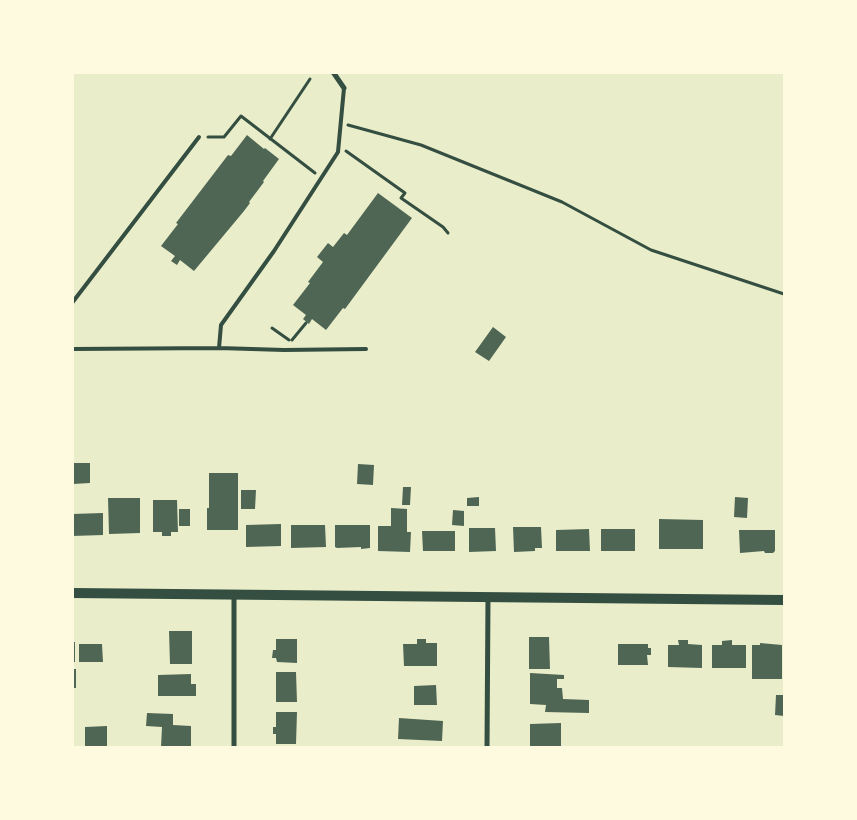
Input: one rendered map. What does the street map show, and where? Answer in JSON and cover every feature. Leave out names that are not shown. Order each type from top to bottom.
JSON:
[{"type":"main road","points":[[72,593],[784,600]]},
{"type":"street","points":[[333,72],[344,88]]},
{"type":"street","points":[[234,594],[234,748]]},
{"type":"street","points":[[487,748],[488,598]]},
{"type":"lane","points":[[219,348],[222,325],[274,251],[338,152],[344,88]]},
{"type":"lane","points":[[72,303],[199,137]]},
{"type":"lane","points":[[72,349],[366,349]]},
{"type":"path","points":[[270,139],[310,79]]},
{"type":"path","points":[[199,137],[224,137],[241,116],[321,178]]},
{"type":"path","points":[[340,122],[421,145],[562,202],[651,250],[784,294]]},
{"type":"path","points":[[338,145],[405,193],[401,198],[443,227],[448,233]]},
{"type":"path","points":[[284,350],[306,323]]},
{"type":"path","points":[[272,328],[291,342]]},
{"type":"building","points":[[247,135],[279,159],[244,211],[194,271],[180,260],[177,265],[171,261],[175,256],[161,246],[178,224],[176,223],[228,155],[231,156]]},
{"type":"building","points":[[378,193],[412,218],[345,309],[343,308],[326,330],[312,319],[309,324],[303,319],[306,315],[293,305],[323,262],[317,257],[328,243],[333,247],[344,233],[347,235]]},
{"type":"building","points":[[493,327],[506,337],[489,361],[475,352]]},
{"type":"building","points":[[73,463],[90,463],[90,483],[73,484]]},
{"type":"building","points":[[358,464],[374,465],[373,485],[357,484]]},
{"type":"building","points":[[209,473],[238,473],[238,530],[207,530]]},
{"type":"building","points":[[403,487],[411,487],[410,505],[402,505]]},
{"type":"building","points":[[241,490],[256,490],[255,509],[241,509]]},
{"type":"building","points":[[479,497],[479,506],[467,506],[467,498]]},
{"type":"building","points":[[735,497],[748,498],[747,518],[734,517]]},
{"type":"building","points":[[108,498],[140,498],[140,533],[109,534]]},
{"type":"building","points":[[153,500],[177,500],[178,532],[171,532],[171,536],[162,536],[162,532],[153,532]]},
{"type":"building","points":[[391,508],[407,509],[407,532],[411,532],[410,552],[378,551],[378,526],[391,526]]},
{"type":"building","points":[[179,509],[190,509],[190,526],[179,526]]},
{"type":"building","points":[[453,510],[464,511],[464,526],[452,525]]},
{"type":"building","points":[[103,513],[103,535],[72,536],[72,514]]},
{"type":"building","points":[[659,519],[703,520],[703,549],[659,549]]},
{"type":"building","points":[[281,524],[281,546],[246,547],[246,525]]},
{"type":"building","points":[[291,525],[325,525],[326,547],[291,548]]},
{"type":"building","points":[[335,525],[370,525],[370,548],[335,547]]},
{"type":"building","points":[[513,527],[541,527],[542,548],[535,548],[535,551],[514,552]]},
{"type":"building","points":[[469,528],[495,528],[496,551],[469,552]]},
{"type":"building","points":[[589,529],[590,551],[556,551],[556,530]]},
{"type":"building","points":[[601,529],[635,529],[635,551],[601,551]]},
{"type":"building","points":[[739,530],[775,530],[775,551],[773,553],[765,553],[764,551],[740,553]]},
{"type":"building","points":[[422,531],[455,531],[455,551],[423,551]]},
{"type":"building","points":[[169,631],[192,631],[192,664],[170,664]]},
{"type":"building","points":[[529,637],[549,637],[550,669],[529,669]]},
{"type":"building","points":[[276,639],[297,639],[297,663],[277,662],[276,658],[272,658],[273,650],[276,650]]},
{"type":"building","points":[[417,639],[426,639],[426,643],[437,643],[437,666],[404,666],[403,644],[417,644]]},
{"type":"building","points":[[678,640],[688,640],[688,644],[702,645],[702,668],[668,667],[668,645],[679,645]]},
{"type":"building","points":[[732,640],[732,645],[746,645],[746,668],[712,668],[712,645],[722,645],[722,641]]},
{"type":"building","points":[[72,642],[75,642],[75,662],[72,662]]},
{"type":"building","points":[[760,643],[782,645],[782,679],[752,679],[752,645],[760,645]]},
{"type":"building","points":[[79,644],[102,644],[103,662],[79,662]]},
{"type":"building","points":[[618,644],[648,644],[648,648],[651,648],[651,655],[647,655],[648,665],[618,665]]},
{"type":"building","points":[[72,669],[76,669],[76,688],[72,688]]},
{"type":"building","points":[[276,672],[296,672],[297,702],[276,702]]},
{"type":"building","points":[[530,673],[564,675],[564,679],[557,679],[557,688],[562,688],[563,699],[589,700],[589,713],[545,712],[546,705],[530,704]]},
{"type":"building","points":[[191,674],[191,684],[196,684],[196,696],[158,696],[158,675]]},
{"type":"building","points":[[436,685],[437,705],[414,705],[414,686]]},
{"type":"building","points":[[776,695],[784,695],[784,716],[775,715]]},
{"type":"building","points":[[276,712],[297,712],[296,744],[276,744],[276,734],[273,734],[273,727],[276,727]]},
{"type":"building","points":[[147,713],[173,714],[173,725],[191,726],[191,748],[161,747],[162,727],[146,726]]},
{"type":"building","points":[[399,718],[443,721],[442,741],[398,739]]},
{"type":"building","points":[[561,723],[561,746],[530,747],[530,724]]},
{"type":"building","points":[[107,726],[107,746],[85,747],[85,727]]}]
